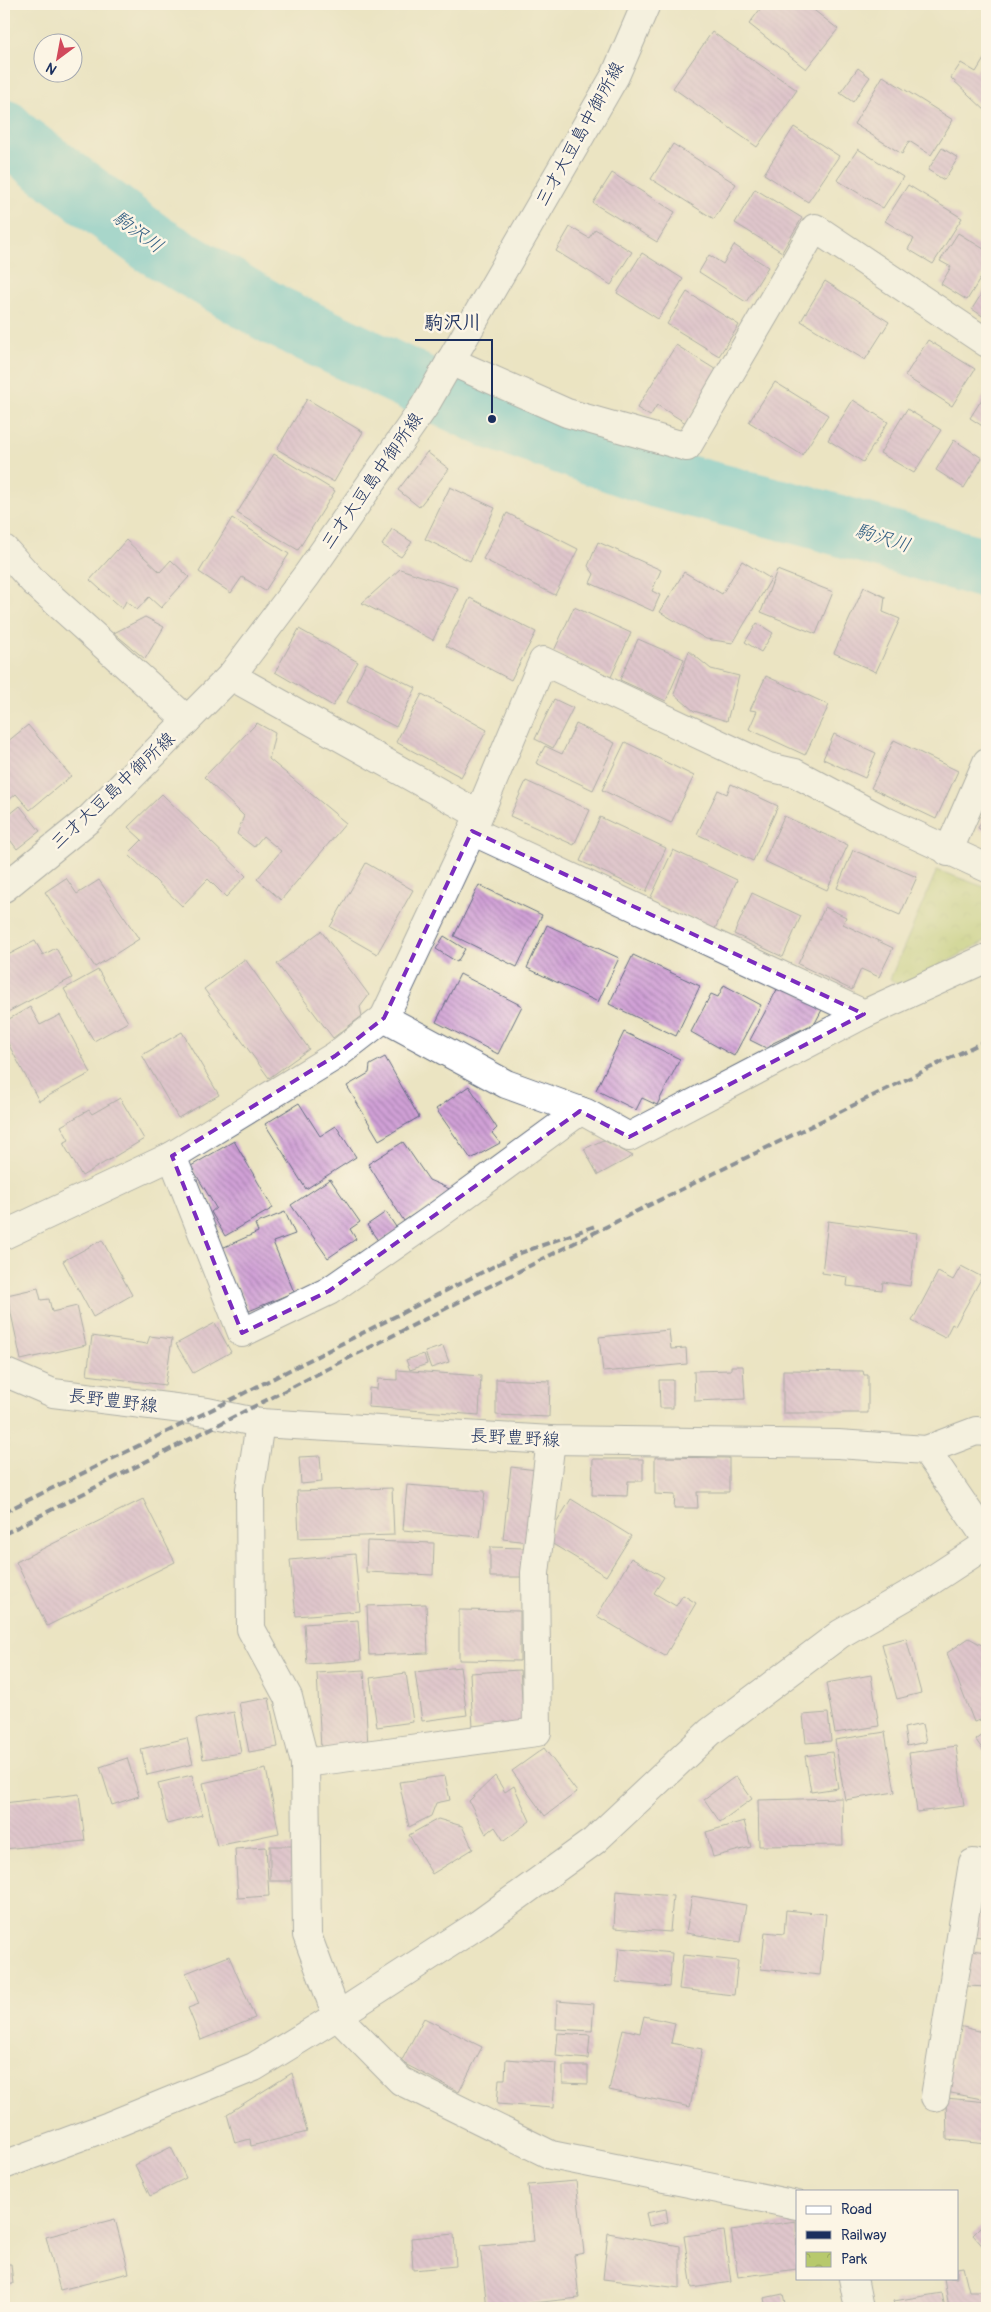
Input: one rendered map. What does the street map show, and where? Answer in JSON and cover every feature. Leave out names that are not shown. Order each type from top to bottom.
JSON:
[{"type":"street","name":"三才大豆島中御所線","points":[[4,888],[88,819],[231,676],[307,575],[424,407],[615,76],[646,4]]},
{"type":"street","points":[[446,368],[567,413],[687,448],[815,228],[987,343]]},
{"type":"street","points":[[4,549],[33,581],[187,720]]},
{"type":"street","points":[[4,1235],[172,1156],[335,1056],[384,1018],[475,822],[543,662],[768,767],[795,773],[948,852],[987,868]]},
{"type":"street","points":[[231,676],[475,822],[864,1014]]},
{"type":"street","points":[[948,852],[987,762]]},
{"type":"street","points":[[384,1018],[506,1084],[580,1111],[629,1137],[864,1014],[987,958]]},
{"type":"street","points":[[172,1156],[242,1333],[329,1291],[431,1220],[580,1111]]},
{"type":"street","name":"長野豊野線","points":[[4,1372],[53,1393],[207,1412],[260,1423],[551,1440],[838,1444],[926,1450]]},
{"type":"street","points":[[260,1423],[250,1489],[251,1629],[288,1697],[304,1763],[307,1935],[337,2016],[401,2081],[551,2155],[796,2205]]},
{"type":"street","points":[[987,1432],[976,1431],[926,1450],[987,1539]]},
{"type":"street","points":[[304,1763],[537,1732],[535,1573],[551,1440]]},
{"type":"street","points":[[4,2165],[109,2126],[254,2067],[337,2016],[479,1924],[594,1841],[710,1732],[840,1634],[920,1588],[987,1544]]},
{"type":"street","points":[[935,2097],[973,1863],[987,1866]]},
{"type":"street","points":[[853,2280],[859,2308]]},
{"type":"highlighted area","points":[[472,831],[864,1014],[629,1137],[580,1111],[329,1291],[242,1333],[172,1156],[335,1056],[384,1018]]},
{"type":"green space","points":[[937,870],[987,888],[987,940],[901,987],[890,979]]},
{"type":"building","points":[[764,4],[806,4],[838,29],[806,69],[749,24]]},
{"type":"building","points":[[712,32],[797,90],[757,147],[673,88]]},
{"type":"building","points":[[987,54],[987,112],[951,78],[961,63],[976,72]]},
{"type":"building","points":[[858,68],[870,77],[853,102],[840,93]]},
{"type":"building","points":[[883,76],[953,120],[931,155],[909,141],[902,154],[854,124]]},
{"type":"building","points":[[794,127],[839,156],[808,202],[764,174]]},
{"type":"building","points":[[673,144],[736,184],[714,219],[651,179]]},
{"type":"building","points":[[942,148],[958,158],[944,180],[928,170]]},
{"type":"building","points":[[858,149],[903,177],[883,208],[837,180]]},
{"type":"building","points":[[612,173],[675,212],[657,242],[593,203]]},
{"type":"building","points":[[908,185],[962,218],[933,264],[908,249],[914,239],[885,221]]},
{"type":"building","points":[[755,189],[802,218],[782,252],[735,223]]},
{"type":"building","points":[[570,227],[589,238],[595,229],[632,252],[611,285],[556,251]]},
{"type":"building","points":[[958,233],[987,251],[987,268],[967,300],[941,284],[951,267],[940,261]]},
{"type":"building","points":[[734,245],[768,267],[746,302],[699,272],[709,255],[723,264]]},
{"type":"building","points":[[642,253],[683,279],[658,319],[617,293]]},
{"type":"building","points":[[825,281],[889,322],[865,360],[801,321]]},
{"type":"building","points":[[987,285],[987,319],[972,309]]},
{"type":"building","points":[[687,292],[739,325],[719,356],[667,324]]},
{"type":"building","points":[[928,340],[975,369],[952,406],[905,376]]},
{"type":"building","points":[[676,345],[718,371],[686,423],[657,405],[650,416],[637,408]]},
{"type":"building","points":[[775,382],[828,415],[802,455],[749,422]]},
{"type":"building","points":[[987,391],[987,429],[970,418]]},
{"type":"building","points":[[307,399],[363,432],[334,482],[277,449]]},
{"type":"building","points":[[853,400],[888,422],[863,462],[828,440]]},
{"type":"building","points":[[907,409],[941,430],[914,473],[880,453]]},
{"type":"building","points":[[954,440],[982,458],[964,488],[936,470]]},
{"type":"building","points":[[427,452],[449,469],[419,507],[398,490]]},
{"type":"building","points":[[274,454],[335,491],[298,550],[237,513]]},
{"type":"building","points":[[450,487],[495,508],[470,561],[425,539]]},
{"type":"building","points":[[507,513],[578,549],[555,595],[483,559]]},
{"type":"building","points":[[232,518],[289,554],[265,591],[242,577],[231,593],[199,572]]},
{"type":"building","points":[[392,529],[412,542],[401,557],[382,545]]},
{"type":"building","points":[[126,540],[160,572],[171,560],[189,577],[161,608],[149,597],[137,610],[126,601],[122,609],[90,580]]},
{"type":"building","points":[[598,542],[661,570],[652,591],[660,595],[653,611],[590,583],[594,574],[588,566]]},
{"type":"building","points":[[742,561],[771,579],[733,643],[706,639],[660,612],[684,572],[722,594]]},
{"type":"building","points":[[400,569],[458,588],[433,640],[362,603]]},
{"type":"building","points":[[777,570],[833,592],[816,634],[761,612]]},
{"type":"building","points":[[864,587],[885,597],[883,612],[900,619],[876,672],[834,653]]},
{"type":"building","points":[[470,598],[536,632],[511,680],[446,646]]},
{"type":"building","points":[[574,607],[631,633],[611,677],[554,651]]},
{"type":"building","points":[[145,617],[164,627],[145,659],[114,633]]},
{"type":"building","points":[[757,623],[773,633],[761,652],[745,642]]},
{"type":"building","points":[[299,629],[358,662],[333,706],[275,672]]},
{"type":"building","points":[[638,639],[684,659],[666,701],[620,680]]},
{"type":"building","points":[[689,651],[711,669],[739,676],[727,721],[694,711],[674,694]]},
{"type":"building","points":[[366,663],[416,688],[396,727],[347,702]]},
{"type":"building","points":[[766,676],[829,705],[805,755],[749,729],[757,711],[750,710]]},
{"type":"building","points":[[422,694],[487,730],[461,777],[396,742]]},
{"type":"building","points":[[554,699],[573,708],[553,748],[535,739]]},
{"type":"building","points":[[257,723],[275,733],[269,759],[346,823],[281,900],[257,879],[281,851],[263,836],[254,847],[237,834],[244,816],[204,777]]},
{"type":"building","points":[[576,724],[615,743],[593,790],[536,763],[545,746],[562,754]]},
{"type":"building","points":[[28,725],[71,776],[30,810],[16,794],[9,800],[4,794],[4,738],[7,742]]},
{"type":"building","points":[[834,734],[876,753],[865,778],[823,759]]},
{"type":"building","points":[[894,740],[958,771],[936,819],[871,788]]},
{"type":"building","points":[[625,742],[694,776],[671,823],[602,790]]},
{"type":"building","points":[[526,781],[590,810],[574,845],[510,816]]},
{"type":"building","points":[[731,784],[778,806],[753,861],[697,834],[718,790],[727,794]]},
{"type":"building","points":[[162,794],[246,876],[226,897],[208,879],[182,906],[128,854],[142,840],[128,827]]},
{"type":"building","points":[[20,806],[40,831],[17,849],[4,832],[4,819]]},
{"type":"building","points":[[987,811],[987,833],[978,828]]},
{"type":"building","points":[[784,816],[848,845],[827,890],[764,861]]},
{"type":"building","points":[[600,817],[666,848],[646,892],[580,861]]},
{"type":"building","points":[[673,850],[737,880],[715,929],[650,899]]},
{"type":"building","points":[[853,850],[917,877],[900,915],[837,888]]},
{"type":"building","points":[[366,863],[413,890],[377,954],[330,927]]},
{"type":"building","points":[[66,878],[77,894],[99,880],[139,939],[95,967],[45,892]]},
{"type":"building","points":[[479,885],[542,915],[517,967],[454,936]]},
{"type":"building","points":[[752,893],[801,916],[783,957],[734,934]]},
{"type":"building","points":[[825,907],[846,917],[843,924],[893,948],[879,977],[861,969],[852,990],[798,964]]},
{"type":"building","points":[[547,925],[619,958],[598,1002],[527,968]]},
{"type":"building","points":[[321,931],[369,995],[360,1007],[362,1016],[333,1038],[277,964]]},
{"type":"building","points":[[444,936],[465,949],[457,962],[436,949]]},
{"type":"building","points":[[35,941],[43,955],[56,948],[72,978],[4,1014],[4,957]]},
{"type":"building","points":[[633,955],[700,986],[676,1036],[609,1004]]},
{"type":"building","points":[[245,959],[309,1049],[269,1078],[204,989]]},
{"type":"building","points":[[98,970],[128,1022],[94,1041],[64,989]]},
{"type":"building","points":[[460,974],[522,1006],[498,1054],[436,1022]]},
{"type":"building","points":[[780,984],[824,1006],[815,1023],[773,1043],[768,1049],[750,1040]]},
{"type":"building","points":[[724,985],[761,1005],[734,1056],[691,1032],[711,994],[718,997]]},
{"type":"building","points":[[30,1007],[40,1025],[60,1015],[91,1073],[39,1101],[4,1036],[4,1022]]},
{"type":"building","points":[[182,1032],[219,1095],[178,1118],[142,1055]]},
{"type":"building","points":[[624,1032],[680,1059],[657,1105],[642,1098],[636,1110],[596,1090]]},
{"type":"building","points":[[385,1057],[419,1117],[379,1140],[347,1086],[369,1073],[370,1065]]},
{"type":"building","points":[[469,1086],[497,1128],[492,1133],[500,1143],[471,1159],[436,1109]]},
{"type":"building","points":[[120,1098],[144,1139],[82,1176],[63,1143],[69,1140],[61,1126],[89,1110],[92,1114]]},
{"type":"building","points":[[299,1103],[320,1136],[336,1126],[356,1157],[306,1189],[265,1124]]},
{"type":"building","points":[[603,1140],[633,1156],[598,1175],[584,1149]]},
{"type":"building","points":[[234,1141],[273,1208],[225,1236],[211,1212],[216,1208],[191,1166]]},
{"type":"building","points":[[403,1142],[429,1180],[452,1190],[404,1221],[368,1164]]},
{"type":"building","points":[[330,1179],[360,1222],[350,1229],[356,1239],[328,1258],[291,1205]]},
{"type":"building","points":[[285,1212],[295,1234],[273,1242],[294,1292],[249,1311],[222,1248],[258,1232],[255,1224]]},
{"type":"building","points":[[386,1212],[398,1230],[379,1242],[367,1225]]},
{"type":"building","points":[[828,1221],[917,1233],[910,1286],[883,1282],[882,1290],[847,1286],[848,1277],[822,1273]]},
{"type":"building","points":[[102,1240],[132,1295],[93,1317],[63,1261]]},
{"type":"building","points":[[961,1266],[982,1277],[955,1326],[952,1324],[945,1338],[912,1321],[938,1272],[953,1280]]},
{"type":"building","points":[[38,1288],[41,1300],[49,1299],[52,1312],[77,1306],[86,1345],[21,1360],[7,1295]]},
{"type":"building","points":[[215,1323],[231,1352],[193,1373],[176,1344]]},
{"type":"building","points":[[669,1330],[671,1349],[686,1348],[687,1364],[603,1372],[599,1337]]},
{"type":"building","points":[[92,1336],[147,1344],[150,1336],[172,1339],[165,1385],[87,1375]]},
{"type":"building","points":[[443,1346],[449,1362],[431,1368],[425,1352]]},
{"type":"building","points":[[424,1354],[427,1364],[410,1370],[406,1360]]},
{"type":"building","points":[[731,1366],[743,1366],[745,1399],[695,1401],[694,1371],[731,1370]]},
{"type":"building","points":[[397,1370],[481,1376],[479,1415],[368,1407],[369,1388],[377,1389],[378,1379],[397,1380]]},
{"type":"building","points":[[783,1370],[863,1371],[864,1375],[868,1375],[868,1413],[783,1413]]},
{"type":"building","points":[[496,1379],[550,1381],[549,1417],[496,1415]]},
{"type":"building","points":[[659,1380],[673,1380],[673,1408],[660,1408]]},
{"type":"building","points":[[4,1432],[9,1433],[5,1465],[4,1465]]},
{"type":"building","points":[[320,1456],[322,1482],[301,1484],[299,1457]]},
{"type":"building","points":[[655,1457],[729,1458],[729,1492],[697,1492],[698,1508],[674,1508],[675,1495],[655,1494]]},
{"type":"building","points":[[593,1459],[643,1459],[643,1481],[628,1481],[627,1496],[592,1495]]},
{"type":"building","points":[[511,1467],[537,1470],[528,1542],[503,1539]]},
{"type":"building","points":[[407,1485],[485,1491],[480,1537],[403,1530]]},
{"type":"building","points":[[392,1488],[394,1535],[299,1538],[297,1491]]},
{"type":"building","points":[[143,1499],[175,1562],[47,1626],[16,1562]]},
{"type":"building","points":[[571,1499],[631,1536],[606,1576],[546,1540]]},
{"type":"building","points":[[367,1541],[434,1543],[433,1575],[366,1572]]},
{"type":"building","points":[[490,1547],[524,1548],[523,1577],[490,1577]]},
{"type":"building","points":[[355,1554],[360,1611],[296,1616],[290,1560]]},
{"type":"building","points":[[631,1558],[664,1577],[654,1593],[676,1606],[683,1595],[696,1603],[665,1656],[597,1616]]},
{"type":"building","points":[[426,1604],[428,1653],[369,1655],[367,1606]]},
{"type":"building","points":[[459,1610],[520,1611],[520,1661],[459,1660]]},
{"type":"building","points":[[358,1620],[361,1660],[307,1664],[304,1624]]},
{"type":"building","points":[[906,1638],[921,1693],[897,1699],[882,1644]]},
{"type":"building","points":[[969,1638],[987,1648],[987,1718],[974,1722],[947,1653]]},
{"type":"building","points":[[460,1667],[467,1715],[422,1721],[415,1672]]},
{"type":"building","points":[[364,1670],[368,1747],[321,1749],[317,1673]]},
{"type":"building","points":[[520,1670],[524,1726],[473,1728],[470,1673]]},
{"type":"building","points":[[406,1673],[413,1722],[377,1727],[370,1678]]},
{"type":"building","points":[[871,1675],[879,1726],[835,1733],[826,1683]]},
{"type":"building","points":[[269,1698],[278,1747],[249,1752],[239,1703]]},
{"type":"building","points":[[234,1712],[241,1753],[203,1759],[196,1719]]},
{"type":"building","points":[[828,1713],[831,1741],[806,1743],[803,1715]]},
{"type":"building","points":[[922,1724],[926,1742],[907,1746],[904,1728]]},
{"type":"building","points":[[885,1732],[895,1792],[845,1800],[835,1740]]},
{"type":"building","points":[[987,1732],[987,1756],[976,1740]]},
{"type":"building","points":[[187,1738],[193,1764],[147,1775],[141,1749]]},
{"type":"building","points":[[956,1746],[964,1806],[917,1812],[909,1753]]},
{"type":"building","points":[[544,1748],[577,1792],[545,1816],[512,1771]]},
{"type":"building","points":[[832,1752],[838,1788],[811,1792],[805,1756]]},
{"type":"building","points":[[127,1758],[139,1796],[112,1805],[100,1767]]},
{"type":"building","points":[[266,1769],[279,1833],[217,1846],[203,1783]]},
{"type":"building","points":[[192,1775],[202,1815],[167,1824],[158,1783]]},
{"type":"building","points":[[445,1776],[450,1800],[436,1803],[431,1816],[409,1827],[399,1782]]},
{"type":"building","points":[[495,1776],[505,1792],[514,1786],[530,1821],[504,1841],[495,1827],[486,1834],[469,1801]]},
{"type":"building","points":[[736,1776],[752,1799],[720,1822],[704,1799]]},
{"type":"building","points":[[79,1794],[85,1841],[4,1849],[4,1803]]},
{"type":"building","points":[[842,1798],[843,1845],[759,1846],[758,1800]]},
{"type":"building","points":[[438,1819],[462,1826],[473,1849],[432,1874],[409,1835]]},
{"type":"building","points":[[744,1821],[751,1847],[713,1857],[706,1832]]},
{"type":"building","points":[[270,1846],[295,1846],[295,1881],[270,1881]]},
{"type":"building","points":[[266,1847],[269,1896],[238,1898],[235,1849]]},
{"type":"building","points":[[616,1891],[673,1896],[670,1932],[614,1928]]},
{"type":"building","points":[[980,1895],[987,1895],[987,1938],[975,1936]]},
{"type":"building","points":[[692,1896],[746,1905],[740,1942],[686,1933]]},
{"type":"building","points":[[786,1910],[826,1914],[820,1975],[761,1969],[765,1932],[784,1934]]},
{"type":"building","points":[[619,1948],[672,1953],[669,1987],[616,1982]]},
{"type":"building","points":[[970,1950],[987,1952],[987,1987],[967,1986]]},
{"type":"building","points":[[683,1955],[738,1961],[734,1995],[679,1989]]},
{"type":"building","points":[[229,1956],[255,2018],[201,2040],[188,2008],[199,2004],[186,1973]]},
{"type":"building","points":[[557,2001],[594,2004],[592,2031],[556,2029]]},
{"type":"building","points":[[644,2016],[675,2023],[671,2043],[702,2049],[690,2107],[609,2090],[623,2029],[640,2033]]},
{"type":"building","points":[[424,2018],[482,2047],[459,2092],[401,2062]]},
{"type":"building","points":[[959,2026],[987,2033],[987,2100],[946,2092]]},
{"type":"building","points":[[558,2033],[590,2035],[588,2059],[556,2056]]},
{"type":"building","points":[[506,2059],[556,2063],[553,2108],[497,2104],[499,2079],[505,2079]]},
{"type":"building","points":[[563,2066],[588,2066],[588,2084],[563,2083]]},
{"type":"building","points":[[292,2073],[307,2132],[251,2146],[250,2139],[235,2143],[227,2114]]},
{"type":"building","points":[[946,2098],[987,2102],[987,2144],[947,2140]]},
{"type":"building","points":[[171,2147],[186,2178],[150,2196],[135,2165]]},
{"type":"building","points":[[576,2181],[584,2253],[574,2255],[579,2298],[487,2308],[480,2246],[534,2241],[528,2185]]},
{"type":"building","points":[[666,2209],[668,2222],[649,2226],[646,2213]]},
{"type":"building","points":[[115,2219],[129,2273],[60,2290],[46,2237]]},
{"type":"building","points":[[796,2221],[796,2269],[738,2277],[731,2230]]},
{"type":"building","points":[[987,2221],[987,2251],[973,2235]]},
{"type":"building","points":[[724,2231],[731,2282],[692,2288],[684,2236]]},
{"type":"building","points":[[608,2233],[680,2246],[680,2288],[603,2279]]},
{"type":"building","points":[[454,2234],[456,2266],[413,2270],[411,2238]]},
{"type":"building","points":[[4,2264],[11,2264],[13,2284],[4,2285]]},
{"type":"building","points":[[963,2267],[969,2291],[987,2291],[987,2308],[949,2308],[944,2280],[958,2280],[958,2268]]},
{"type":"building","points":[[942,2293],[945,2308],[896,2308],[894,2301]]},
{"type":"building","points":[[783,2294],[786,2308],[766,2308],[764,2298]]},
{"type":"waterway","name":"駒沢川","points":[[4,130],[15,141],[153,244],[274,315],[492,419],[658,478],[817,519],[987,569]]},
{"type":"railway","points":[[4,1534],[635,1212],[987,1040]]},
{"type":"railway","points":[[4,1512],[207,1412],[518,1254],[595,1226]]},
{"type":"place","name":"駒沢川","points":[[492,419]]}]
